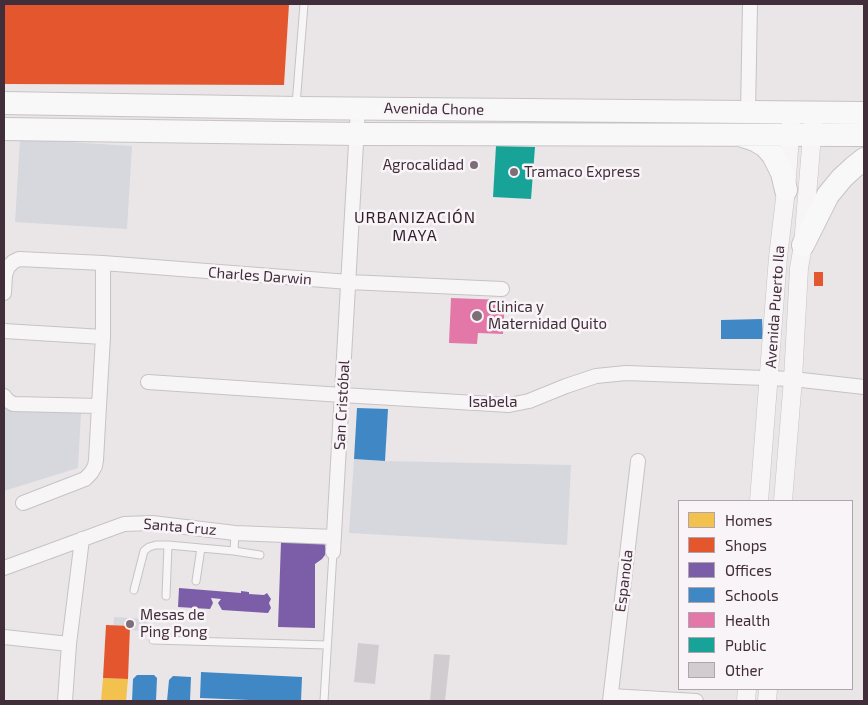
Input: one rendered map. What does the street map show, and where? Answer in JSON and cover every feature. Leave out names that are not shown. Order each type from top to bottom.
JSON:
[{"type":"main road","name":"Avenida Chone","points":[[4,103],[296,108],[864,113]]},
{"type":"main road","name":"Avenida Chone","points":[[4,129],[357,134],[864,135]]},
{"type":"main road","points":[[738,135],[755,140],[765,146],[782,173],[786,190]]},
{"type":"main road","points":[[803,245],[828,195],[842,178],[864,160]]},
{"type":"street","points":[[748,112],[750,4]]},
{"type":"street","name":"San Cristóbal","points":[[333,552],[358,108]]},
{"type":"street","name":"Avenida Puerto Ila","points":[[783,500],[793,379],[799,268],[803,245],[801,135],[792,112]]},
{"type":"street","name":"Avenida Puerto Ila","points":[[759,500],[778,257],[786,190],[801,135],[814,112]]},
{"type":"street","name":"Charles Darwin","points":[[4,293],[4,275],[8,267],[19,259],[103,262],[349,282],[502,288]]},
{"type":"street","points":[[23,503],[85,480],[95,466],[103,337],[103,262]]},
{"type":"street","points":[[4,331],[103,337]]},
{"type":"street","name":"Isabela","points":[[148,382],[509,405],[529,401],[596,376],[626,373],[793,379],[864,386]]},
{"type":"street","points":[[4,396],[14,404],[99,406]]},
{"type":"street","name":"Espanola","points":[[611,699],[638,461]]},
{"type":"street","name":"Santa Cruz","points":[[4,568],[124,524],[152,523],[236,533],[334,537]]},
{"type":"street","points":[[64,701],[82,539]]},
{"type":"street","points":[[4,637],[69,644]]},
{"type":"street","points":[[611,699],[696,701]]},
{"type":"lane","points":[[296,108],[304,4]]},
{"type":"lane","points":[[234,550],[236,533]]},
{"type":"lane","points":[[134,590],[144,551],[156,545],[234,550],[260,555]]},
{"type":"lane","points":[[166,596],[168,545]]},
{"type":"lane","points":[[196,581],[201,548]]},
{"type":"lane","name":"San Cristóbal","points":[[324,701],[333,552]]},
{"type":"lane","points":[[153,640],[328,645]]},
{"type":"shaded area","points":[[20,139],[132,146],[127,229],[15,222]]},
{"type":"shaded area","points":[[4,409],[81,413],[78,468],[4,491]]},
{"type":"shaded area","points":[[354,459],[571,465],[567,545],[349,533]]},
{"type":"shaded area","name":"Mesas de Ping Pong","points":[[114,617],[147,619],[146,631],[113,629]]},
{"type":"building: Homes","points":[[103,678],[128,679],[126,701],[101,701]]},
{"type":"building: Shops","points":[[4,4],[289,4],[284,85],[4,84]]},
{"type":"building: Shops","points":[[814,272],[823,272],[823,286],[814,286]]},
{"type":"building: Shops","points":[[106,625],[130,626],[128,679],[103,678]]},
{"type":"building: Offices","points":[[281,542],[324,542],[325,555],[315,564],[315,628],[278,627]]},
{"type":"building: Offices","points":[[179,588],[241,593],[241,591],[249,592],[249,594],[264,595],[267,593],[271,599],[269,603],[271,608],[268,613],[222,610],[218,603],[221,599],[211,598],[213,603],[210,609],[178,607]]},
{"type":"building: Schools","points":[[762,319],[763,339],[721,339],[721,320]]},
{"type":"building: Schools","points":[[357,408],[388,409],[385,461],[354,459]]},
{"type":"building: Schools","points":[[201,672],[302,677],[301,701],[200,698]]},
{"type":"building: Schools","points":[[137,675],[154,675],[157,678],[156,701],[132,701],[133,679]]},
{"type":"building: Schools","points":[[173,676],[191,677],[190,701],[167,701],[169,680]]},
{"type":"building: Health","name":"Clinica y Maternidad Quito","points":[[451,298],[505,300],[503,334],[478,333],[477,344],[449,343]]},
{"type":"building: Public","name":"Tramaco Express","points":[[496,146],[535,147],[531,199],[493,197]]},
{"type":"building: Other","points":[[358,643],[379,645],[375,684],[354,682]]},
{"type":"building: Other","points":[[434,654],[450,655],[445,701],[430,701]]},
{"type":"place","name":"Agrocalidad","points":[[474,165]]},
{"type":"place","name":"Tramaco Express","points":[[514,172]]},
{"type":"place","name":"Clinica y Maternidad Quito","points":[[477,316]]},
{"type":"place","name":"Mesas de Ping Pong","points":[[130,624]]},
{"type":"district","name":"URBANIZACIÓN MAYA","points":[[415,227]]}]
